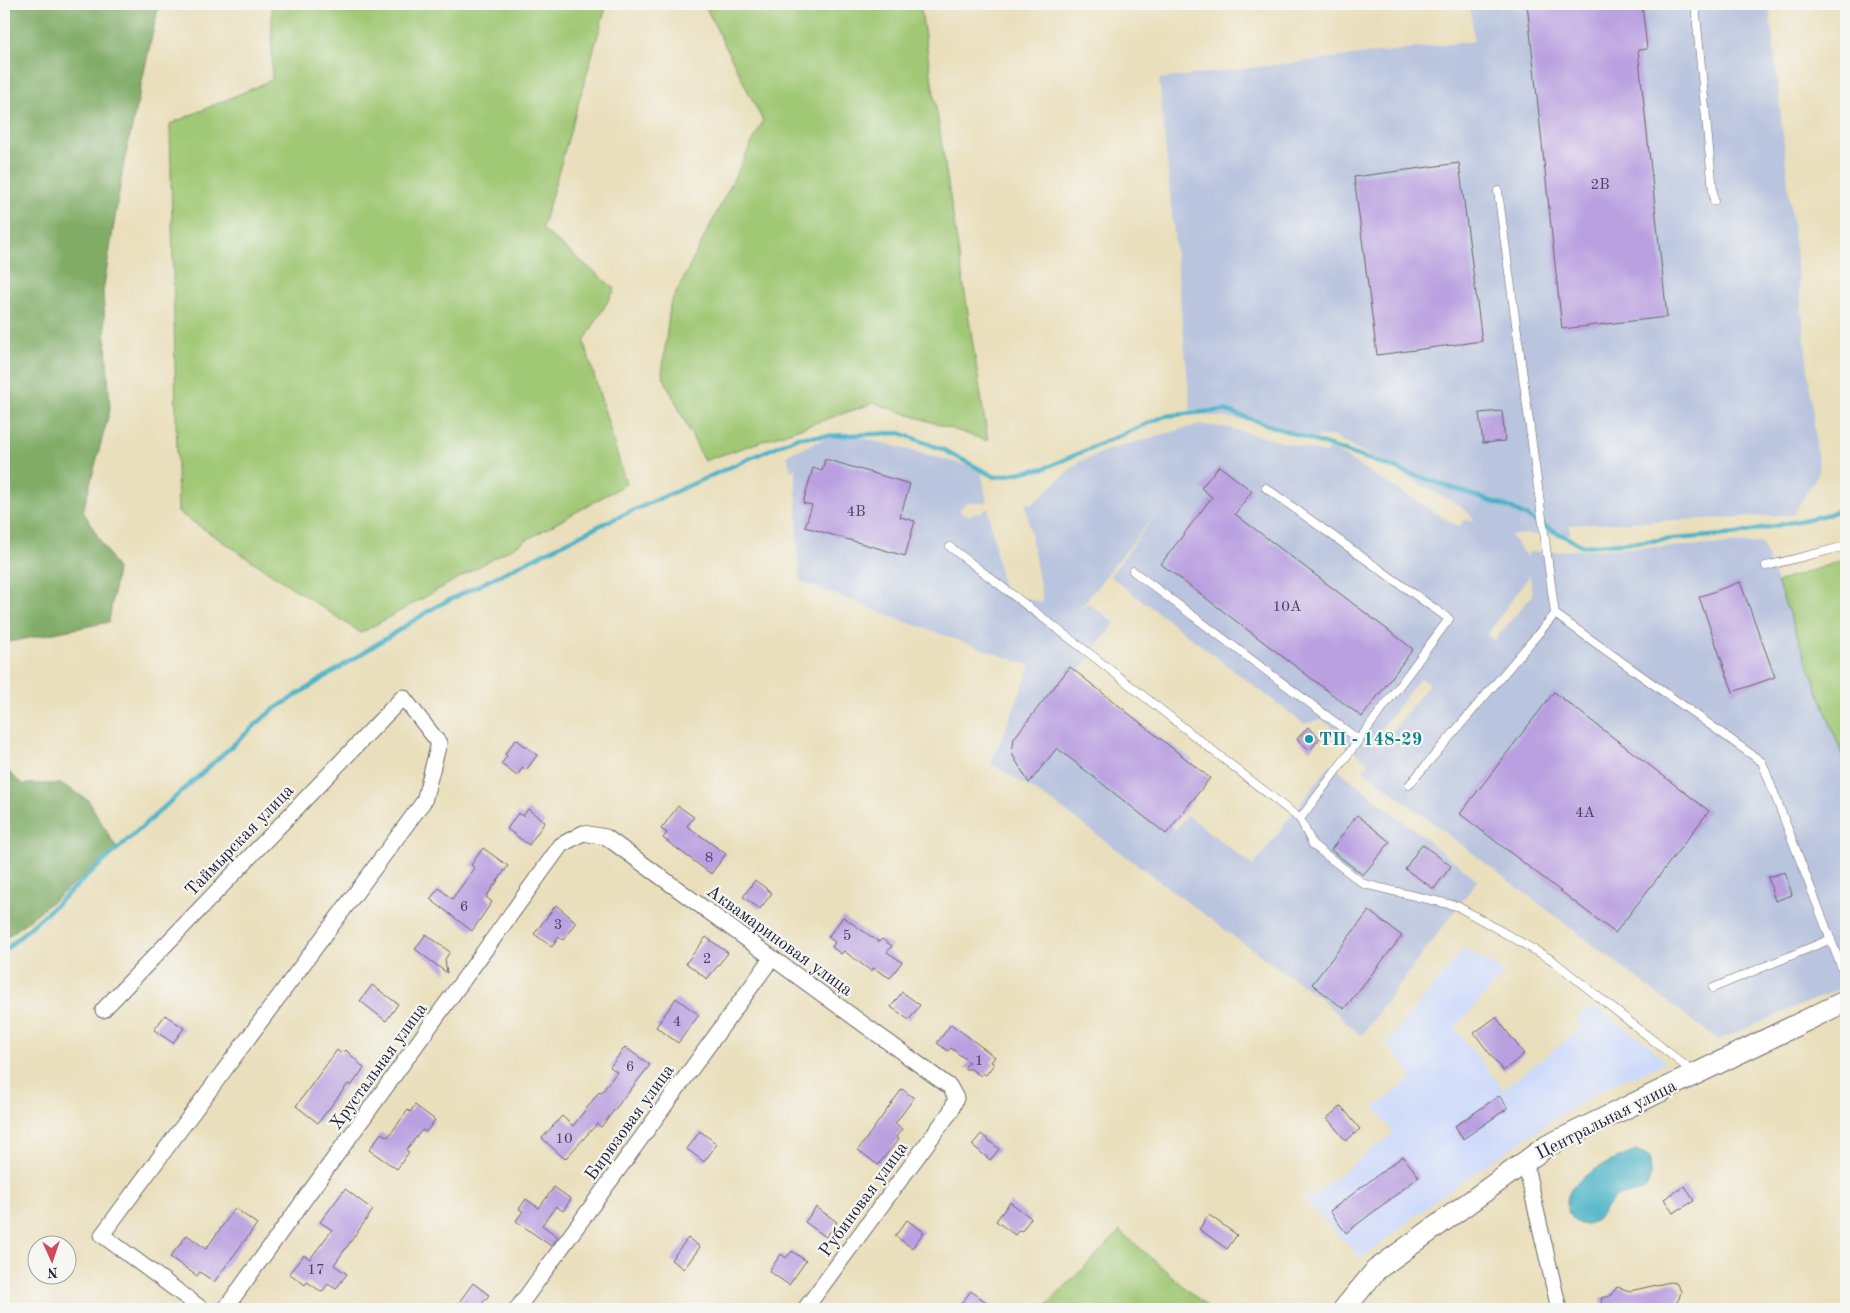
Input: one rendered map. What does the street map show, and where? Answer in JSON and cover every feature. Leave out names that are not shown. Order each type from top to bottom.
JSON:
[{"type":"main road","name":"Центральная улица","points":[[1344,1309],[1376,1270],[1547,1146],[1694,1073],[1846,1001]]},
{"type":"street","name":"Таймырская улица","points":[[103,1010],[403,697],[439,743],[424,801],[102,1235],[202,1309]]},
{"type":"street","name":"Аквамариновая улица","points":[[561,845],[583,833],[606,837],[950,1087],[956,1098],[950,1111]]},
{"type":"street","name":"Хрустальная улица","points":[[225,1309],[561,845]]},
{"type":"street","name":"Бирюзовая улица","points":[[517,1309],[772,958]]},
{"type":"street","name":"Рубиновая улица","points":[[805,1309],[950,1111]]},
{"type":"street","points":[[1524,1162],[1559,1309]]},
{"type":"lane","points":[[1695,4],[1714,201]]},
{"type":"lane","points":[[1498,191],[1556,614],[1762,762],[1846,979]]},
{"type":"lane","points":[[1266,488],[1449,619],[1300,819]]},
{"type":"lane","points":[[1766,566],[1846,546]]},
{"type":"lane","points":[[950,547],[1094,657],[1300,819],[1313,845],[1364,884],[1457,906],[1552,960],[1694,1073]]},
{"type":"lane","points":[[1133,571],[1359,740]]},
{"type":"lane","points":[[1409,785],[1556,614]]},
{"type":"lane","points":[[1713,988],[1831,939]]},
{"type":"shaded area","points":[[1470,4],[1769,4],[1819,472],[1793,515],[1570,525],[1570,534],[1510,535],[1528,558],[1528,552],[1762,543],[1846,765],[1846,986],[1718,1040],[1363,770],[1369,763],[1340,741],[1336,730],[1324,721],[1318,720],[1304,724],[1110,576],[1165,502],[1078,611],[1088,603],[1115,623],[1059,698],[1149,768],[1169,742],[1193,760],[1154,812],[1176,829],[1187,815],[1253,866],[1331,764],[1478,880],[1361,1036],[1319,997],[1233,936],[1050,800],[991,764],[1031,666],[906,622],[800,581],[796,531],[798,531],[795,467],[791,472],[787,455],[840,432],[981,469],[987,503],[967,503],[960,508],[961,513],[970,515],[981,513],[988,508],[1003,591],[1043,603],[1025,502],[1032,504],[1079,462],[1108,450],[1197,425],[1225,427],[1325,453],[1329,447],[1459,527],[1464,520],[1475,520],[1462,507],[1333,436],[1306,438],[1252,421],[1191,414],[1159,79],[1474,41]],"holes":[[[1530,575],[1532,595],[1494,641],[1487,635]],[[1420,678],[1430,683],[1386,739],[1381,729]]]},
{"type":"shaded area","points":[[1464,948],[1505,973],[1455,1028],[1503,1089],[1582,1028],[1577,1017],[1594,1007],[1647,1043],[1666,1063],[1610,1085],[1554,1119],[1440,1197],[1361,1259],[1305,1201],[1393,1134],[1375,1107],[1413,1077],[1387,1043]]},
{"type":"green space","points":[[4,4],[159,4],[123,168],[103,292],[110,409],[83,511],[117,569],[109,622],[4,643]]},
{"type":"green space","points":[[272,4],[607,4],[542,229],[615,289],[584,341],[626,484],[361,633],[178,512],[170,124],[272,80]]},
{"type":"green space","points":[[704,4],[920,4],[988,441],[874,403],[704,461],[662,374],[670,305],[763,121]]},
{"type":"green space","points":[[1846,559],[1846,765],[1777,582]]},
{"type":"green space","points":[[4,768],[22,784],[62,784],[88,800],[117,849],[4,940]]},
{"type":"green space","points":[[1120,1231],[1210,1309],[1043,1309]]},
{"type":"water","points":[[1636,1151],[1650,1157],[1651,1175],[1646,1188],[1636,1193],[1616,1196],[1593,1222],[1585,1224],[1573,1220],[1567,1208],[1567,1201],[1573,1187],[1594,1170]]},
{"type":"building","points":[[1527,4],[1642,4],[1647,49],[1638,50],[1667,317],[1562,329]]},
{"type":"building","points":[[1459,163],[1482,341],[1377,355],[1354,177]]},
{"type":"building","points":[[1502,411],[1505,441],[1483,443],[1479,413]]},
{"type":"building","points":[[825,459],[910,484],[900,517],[915,521],[905,556],[805,527],[812,505],[803,503],[813,468],[822,471]]},
{"type":"building","points":[[1219,466],[1252,491],[1235,514],[1413,649],[1362,717],[1161,564],[1212,497],[1201,488]]},
{"type":"building","points":[[1740,582],[1775,677],[1733,692],[1699,597]]},
{"type":"building","points":[[1070,667],[1210,778],[1166,834],[1057,748],[1029,783],[1012,754],[1014,738]]},
{"type":"building","points":[[1554,692],[1709,811],[1615,933],[1460,814]]},
{"type":"building","name":"ТП - 148-29","points":[[1308,727],[1320,738],[1310,750],[1297,739]]},
{"type":"building","points":[[516,739],[537,755],[526,770],[523,767],[517,776],[501,764],[507,756],[505,754]]},
{"type":"building","points":[[678,806],[694,817],[687,826],[726,854],[711,874],[663,838],[667,833],[661,829]]},
{"type":"building","points":[[528,809],[545,822],[529,845],[507,829],[518,813],[523,816]]},
{"type":"building","points":[[1357,815],[1390,842],[1363,875],[1331,850]]},
{"type":"building","points":[[1422,844],[1451,866],[1434,889],[1405,869]]},
{"type":"building","points":[[483,848],[508,866],[486,897],[492,902],[472,931],[430,899],[439,888],[452,899],[475,868],[471,865]]},
{"type":"building","points":[[1785,872],[1792,895],[1775,901],[1768,877]]},
{"type":"building","points":[[755,880],[772,893],[760,909],[743,897]]},
{"type":"building","points":[[556,905],[576,922],[563,940],[559,937],[552,947],[534,934]]},
{"type":"building","points":[[1369,911],[1402,936],[1344,1009],[1312,984]]},
{"type":"building","points":[[843,917],[879,942],[882,939],[892,946],[887,952],[902,962],[890,978],[873,968],[871,971],[844,951],[841,954],[832,947],[835,942],[828,937]]},
{"type":"building","points":[[426,934],[450,952],[445,959],[447,973],[415,949]]},
{"type":"building","points":[[706,937],[728,953],[707,979],[686,963]]},
{"type":"building","points":[[372,985],[398,1004],[386,1021],[360,1001]]},
{"type":"building","points":[[902,992],[920,1005],[909,1020],[891,1007]]},
{"type":"building","points":[[676,998],[699,1015],[678,1043],[656,1027]]},
{"type":"building","points":[[165,1015],[184,1028],[173,1043],[154,1030]]},
{"type":"building","points":[[1496,1017],[1524,1054],[1503,1071],[1474,1033]]},
{"type":"building","points":[[951,1024],[995,1057],[991,1062],[994,1064],[986,1075],[983,1073],[981,1076],[971,1069],[964,1069],[969,1062],[951,1048],[948,1051],[937,1043]]},
{"type":"building","points":[[625,1047],[650,1065],[601,1127],[597,1124],[565,1159],[542,1138],[562,1116],[573,1126],[617,1072],[610,1067]]},
{"type":"building","points":[[337,1050],[342,1054],[346,1050],[364,1068],[351,1086],[348,1084],[318,1123],[296,1106]]},
{"type":"building","points":[[902,1089],[914,1098],[895,1124],[902,1129],[896,1137],[899,1139],[878,1165],[858,1150]]},
{"type":"building","points":[[1499,1096],[1508,1108],[1463,1139],[1455,1126]]},
{"type":"building","points":[[415,1105],[435,1120],[426,1132],[422,1130],[406,1150],[409,1152],[397,1169],[369,1150],[381,1133],[388,1137],[408,1110],[410,1112]]},
{"type":"building","points":[[1341,1106],[1360,1129],[1346,1141],[1327,1118]]},
{"type":"building","points":[[700,1131],[717,1144],[704,1162],[687,1149]]},
{"type":"building","points":[[981,1134],[999,1149],[990,1160],[972,1145]]},
{"type":"building","points":[[1403,1156],[1419,1177],[1346,1233],[1330,1211]]},
{"type":"building","points":[[1685,1186],[1694,1201],[1673,1213],[1664,1199]]},
{"type":"building","points":[[554,1187],[571,1199],[563,1211],[556,1206],[542,1225],[558,1237],[551,1246],[516,1221],[523,1211],[519,1209],[526,1199],[539,1208]]},
{"type":"building","points":[[345,1189],[373,1210],[334,1265],[347,1274],[336,1289],[328,1284],[322,1292],[307,1282],[305,1285],[289,1273],[304,1255],[310,1259],[332,1230],[320,1222]]},
{"type":"building","points":[[1010,1202],[1031,1218],[1022,1231],[1019,1230],[1015,1235],[996,1221]]},
{"type":"building","points":[[816,1207],[837,1222],[826,1237],[805,1222]]},
{"type":"building","points":[[235,1208],[257,1224],[214,1282],[200,1272],[197,1276],[170,1257],[187,1235],[206,1249]]},
{"type":"building","points":[[1209,1215],[1237,1235],[1227,1249],[1199,1229]]},
{"type":"building","points":[[907,1220],[924,1232],[912,1248],[895,1236]]},
{"type":"building","points":[[688,1238],[700,1247],[684,1269],[671,1260]]},
{"type":"building","points":[[792,1251],[806,1261],[789,1285],[769,1271],[781,1254],[786,1258]]},
{"type":"building","points":[[1670,1282],[1676,1283],[1681,1291],[1679,1299],[1671,1309],[1604,1309],[1601,1298],[1610,1296],[1617,1287],[1630,1291]]},
{"type":"building","points":[[473,1283],[489,1295],[478,1309],[454,1309]]},
{"type":"building","points":[[971,1291],[996,1309],[957,1309]]},
{"type":"waterway","points":[[4,951],[270,712],[435,607],[607,522],[798,437],[900,433],[944,450],[995,477],[1045,468],[1165,416],[1224,410],[1508,507],[1583,546],[1737,534],[1830,514],[1846,506]]},
{"type":"place","name":"ТП - 148-29","points":[[1309,739]]}]
